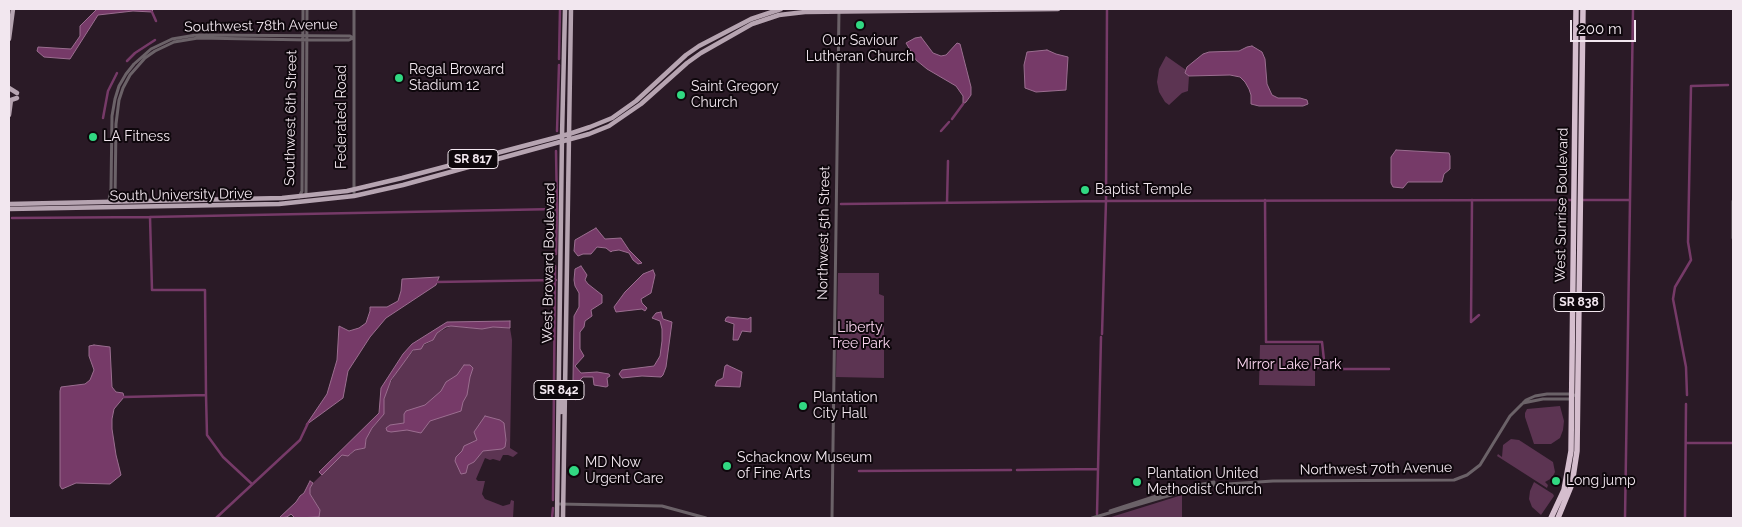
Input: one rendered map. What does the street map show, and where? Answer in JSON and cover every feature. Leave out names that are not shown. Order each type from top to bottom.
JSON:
[{"type":"highway","name":"West Sunrise Boulevard","points":[[1558,518],[1568,496],[1576,468],[1574,251],[1576,9]]},
{"type":"highway","name":"West Sunrise Boulevard","points":[[1551,518],[1564,490],[1570,467],[1580,259],[1583,9]]},
{"type":"highway","points":[[1574,251],[1580,259]]},
{"type":"main road","points":[[9,39],[14,9]]},
{"type":"main road","name":"West Broward Boulevard","points":[[563,518],[560,504],[559,394],[565,9]]},
{"type":"main road","name":"West Broward Boulevard","points":[[557,518],[560,504],[564,430],[571,9]]},
{"type":"main road","name":"SR 817","points":[[354,196],[476,165],[562,138],[612,118],[626,109],[686,55],[699,46],[751,19],[782,9]]},
{"type":"main road","name":"SR 817","points":[[353,190],[506,150],[562,138],[569,140],[609,126],[646,100],[701,53],[761,20],[785,14],[839,10],[1055,9]]},
{"type":"main road","points":[[687,63],[692,66]]},
{"type":"main road","points":[[9,88],[17,95],[11,100],[9,115]]},
{"type":"main road","points":[[646,91],[646,100]]},
{"type":"main road","points":[[476,165],[481,159],[504,153],[506,150]]},
{"type":"main road","points":[[388,188],[391,185],[431,175],[436,169]]},
{"type":"main road","name":"South University Drive","points":[[9,204],[109,200],[299,197],[353,190]]},
{"type":"main road","points":[[298,203],[306,196]]},
{"type":"main road","name":"South University Drive","points":[[9,209],[298,203],[354,196]]},
{"type":"main road","points":[[108,207],[115,200]]},
{"type":"main road","points":[[560,301],[566,309]]},
{"type":"main road","points":[[559,394],[562,399],[561,426],[564,430]]},
{"type":"street","name":"Southwest 6th Street","points":[[305,9],[306,196]]},
{"type":"street","name":"Federated Road","points":[[354,9],[354,196]]},
{"type":"street","name":"Northwest 5th Street","points":[[832,518],[839,10]]},
{"type":"street","name":"Southwest 78th Avenue","points":[[128,75],[145,58],[174,42],[204,37],[305,38]]},
{"type":"street","name":"Southwest 78th Avenue","points":[[128,75],[143,56],[158,46],[179,38],[349,40],[353,38]]},
{"type":"street","name":"Southwest 6th Street","points":[[299,197],[302,187],[305,38]]},
{"type":"street","points":[[115,200],[116,116],[128,75]]},
{"type":"street","points":[[109,200],[111,196],[113,105],[119,86],[128,75]]},
{"type":"street","points":[[1733,201],[1733,238]]},
{"type":"street","name":"Northwest 70th Avenue","points":[[1092,518],[1181,488],[1219,482],[1223,484],[1272,481],[1454,480],[1467,475],[1480,465],[1510,416],[1526,400],[1538,395],[1574,397]]},
{"type":"street","points":[[560,504],[662,506],[706,518]]},
{"type":"green space","points":[[1166,56],[1186,70],[1185,73],[1189,76],[1188,91],[1182,93],[1169,105],[1159,92],[1157,82],[1159,69]]},
{"type":"green space","name":"Liberty Tree Park","points":[[838,273],[879,273],[879,294],[884,296],[884,378],[836,377]]},
{"type":"green space","points":[[451,326],[482,329],[493,327],[510,328],[512,340],[510,448],[518,453],[513,457],[503,455],[500,461],[485,458],[476,479],[478,481],[485,481],[482,494],[485,499],[503,506],[510,504],[511,500],[514,501],[513,518],[317,518],[320,510],[310,494],[310,488],[313,483],[342,455],[350,455],[355,450],[365,448],[366,437],[384,411],[383,404],[386,391],[398,369],[414,350],[432,341],[437,333]]},
{"type":"green space","name":"Mirror Lake Park","points":[[1260,345],[1319,345],[1319,369],[1315,370],[1315,386],[1259,385]]},
{"type":"green space","points":[[1560,406],[1564,421],[1560,438],[1551,444],[1534,444],[1525,417],[1527,409]]},
{"type":"green space","points":[[1511,439],[1519,440],[1553,462],[1555,472],[1552,478],[1545,482],[1548,485],[1547,488],[1497,456],[1498,454],[1502,457],[1503,445]]},
{"type":"green space","points":[[1534,482],[1554,496],[1541,515],[1532,507],[1529,499]]},
{"type":"green space","points":[[1182,495],[1182,518],[1108,518]]},
{"type":"shaded area","points":[[97,9],[153,9],[152,12],[133,11],[98,15],[70,59],[44,57],[37,51],[38,47],[71,49],[80,36],[80,26]]},
{"type":"shaded area","points":[[921,37],[933,53],[941,56],[946,55],[957,43],[960,44],[971,87],[971,95],[963,104],[963,96],[956,86],[927,69],[916,60],[906,43]]},
{"type":"shaded area","points":[[1252,46],[1262,52],[1265,59],[1267,84],[1272,95],[1278,98],[1300,98],[1307,100],[1308,104],[1303,106],[1259,106],[1251,104],[1249,89],[1240,77],[1230,75],[1189,76],[1185,73],[1187,67],[1203,54],[1239,51]]},
{"type":"shaded area","points":[[1047,50],[1068,57],[1066,90],[1036,92],[1025,88],[1024,65],[1027,52]]},
{"type":"shaded area","points":[[1396,150],[1449,153],[1450,169],[1444,174],[1442,182],[1408,182],[1403,188],[1393,187],[1391,183],[1391,157]]},
{"type":"shaded area","points":[[596,228],[605,239],[621,238],[629,250],[642,263],[638,264],[629,253],[619,250],[611,252],[606,248],[597,247],[591,254],[578,256],[574,251],[575,240]]},
{"type":"shaded area","points":[[581,266],[587,275],[585,280],[602,295],[602,303],[591,310],[592,316],[585,321],[584,327],[580,332],[580,349],[584,356],[575,366],[581,373],[597,372],[609,374],[610,376],[607,378],[608,386],[606,387],[594,385],[593,377],[583,377],[579,381],[578,398],[576,400],[573,398],[575,387],[573,380],[574,316],[579,307],[579,293],[574,280],[575,269]]},
{"type":"shaded area","points":[[653,270],[655,275],[651,293],[641,299],[647,308],[645,311],[642,309],[616,312],[614,307],[625,292],[643,274]]},
{"type":"shaded area","points":[[439,277],[436,285],[386,318],[370,337],[348,371],[343,398],[306,425],[327,394],[337,360],[339,326],[349,331],[359,328],[366,323],[370,307],[387,307],[398,301],[402,279]]},
{"type":"shaded area","points":[[661,312],[663,319],[672,322],[666,367],[663,375],[661,377],[622,378],[619,374],[622,370],[654,366],[660,356],[662,329],[660,321],[652,318],[656,313]]},
{"type":"shaded area","points":[[728,317],[748,319],[751,317],[751,332],[742,331],[738,340],[733,340],[734,324],[725,321]]},
{"type":"shaded area","points":[[510,321],[510,328],[446,327],[437,333],[433,340],[424,344],[421,349],[413,350],[391,380],[384,399],[384,414],[372,428],[366,439],[365,448],[355,450],[348,456],[342,455],[322,475],[319,472],[379,413],[381,388],[403,354],[412,344],[447,322]]},
{"type":"shaded area","points":[[89,346],[110,347],[112,387],[116,392],[123,393],[124,397],[114,409],[112,419],[116,455],[121,475],[110,484],[76,483],[62,489],[60,486],[60,391],[61,387],[85,384],[90,380],[94,370],[89,356]]},
{"type":"shaded area","points":[[464,365],[470,365],[473,368],[461,411],[430,421],[421,433],[407,430],[387,431],[386,428],[390,425],[404,423],[406,411],[425,405],[441,391],[446,382],[457,375]]},
{"type":"shaded area","points":[[727,365],[742,372],[740,387],[715,386],[717,381],[723,378],[725,366]]},
{"type":"shaded area","points":[[485,416],[504,423],[505,447],[483,451],[474,462],[468,465],[466,473],[461,474],[455,461],[456,457],[464,446],[477,440],[474,432]]},
{"type":"shaded area","points":[[310,481],[313,483],[310,488],[310,494],[320,510],[319,517],[295,518],[291,514],[287,517],[279,518],[304,493]]},
{"type":"waterway","points":[[559,59],[560,9]]},
{"type":"waterway","points":[[1102,334],[1106,201],[1107,10]]},
{"type":"waterway","points":[[1625,518],[1633,10]]},
{"type":"waterway","points":[[152,12],[156,21]]},
{"type":"waterway","points":[[127,61],[135,53],[155,40]]},
{"type":"waterway","points":[[557,131],[559,65]]},
{"type":"waterway","points":[[103,118],[108,91],[117,73]]},
{"type":"waterway","points":[[1687,395],[1686,367],[1673,299],[1675,287],[1691,260],[1688,242],[1691,86],[1728,85]]},
{"type":"waterway","points":[[952,119],[963,104]]},
{"type":"waterway","points":[[941,131],[949,122]]},
{"type":"waterway","points":[[556,151],[556,254]]},
{"type":"waterway","points":[[947,203],[948,161]]},
{"type":"waterway","points":[[1265,200],[1266,342],[1322,342],[1325,369],[1389,369]]},
{"type":"waterway","points":[[1472,200],[1471,322],[1479,315]]},
{"type":"waterway","points":[[841,204],[1106,201],[1572,200]]},
{"type":"waterway","points":[[1583,200],[1630,200]]},
{"type":"waterway","points":[[12,218],[557,209]]},
{"type":"waterway","points":[[150,217],[152,290],[205,290],[206,395]]},
{"type":"waterway","points":[[553,500],[555,266]]},
{"type":"waterway","points":[[436,282],[556,280]]},
{"type":"waterway","points":[[1097,514],[1101,337]]},
{"type":"waterway","points":[[124,397],[206,395],[207,435],[223,457],[252,484]]},
{"type":"waterway","points":[[1685,518],[1686,404]]},
{"type":"waterway","points":[[216,518],[300,440],[308,423]]},
{"type":"waterway","points":[[1686,443],[1733,443]]},
{"type":"waterway","points":[[1017,470],[1098,469]]},
{"type":"waterway","points":[[859,471],[1011,470]]},
{"type":"waterway","points":[[552,518],[553,508]]},
{"type":"place","name":"Our Saviour Lutheran Church","points":[[860,25]]},
{"type":"place","name":"Regal Broward Stadium 12","points":[[399,78]]},
{"type":"place","name":"Saint Gregory Church","points":[[681,95]]},
{"type":"place","name":"LA Fitness","points":[[93,137]]},
{"type":"place","name":"Baptist Temple","points":[[1085,190]]},
{"type":"place","name":"Plantation City Hall","points":[[803,406]]},
{"type":"place","name":"Schacknow Museum of Fine Arts","points":[[727,466]]},
{"type":"place","name":"MD Now Urgent Care","points":[[574,471]]},
{"type":"place","name":"Long jump","points":[[1556,481]]},
{"type":"place","name":"Plantation United Methodist Church","points":[[1137,482]]}]
